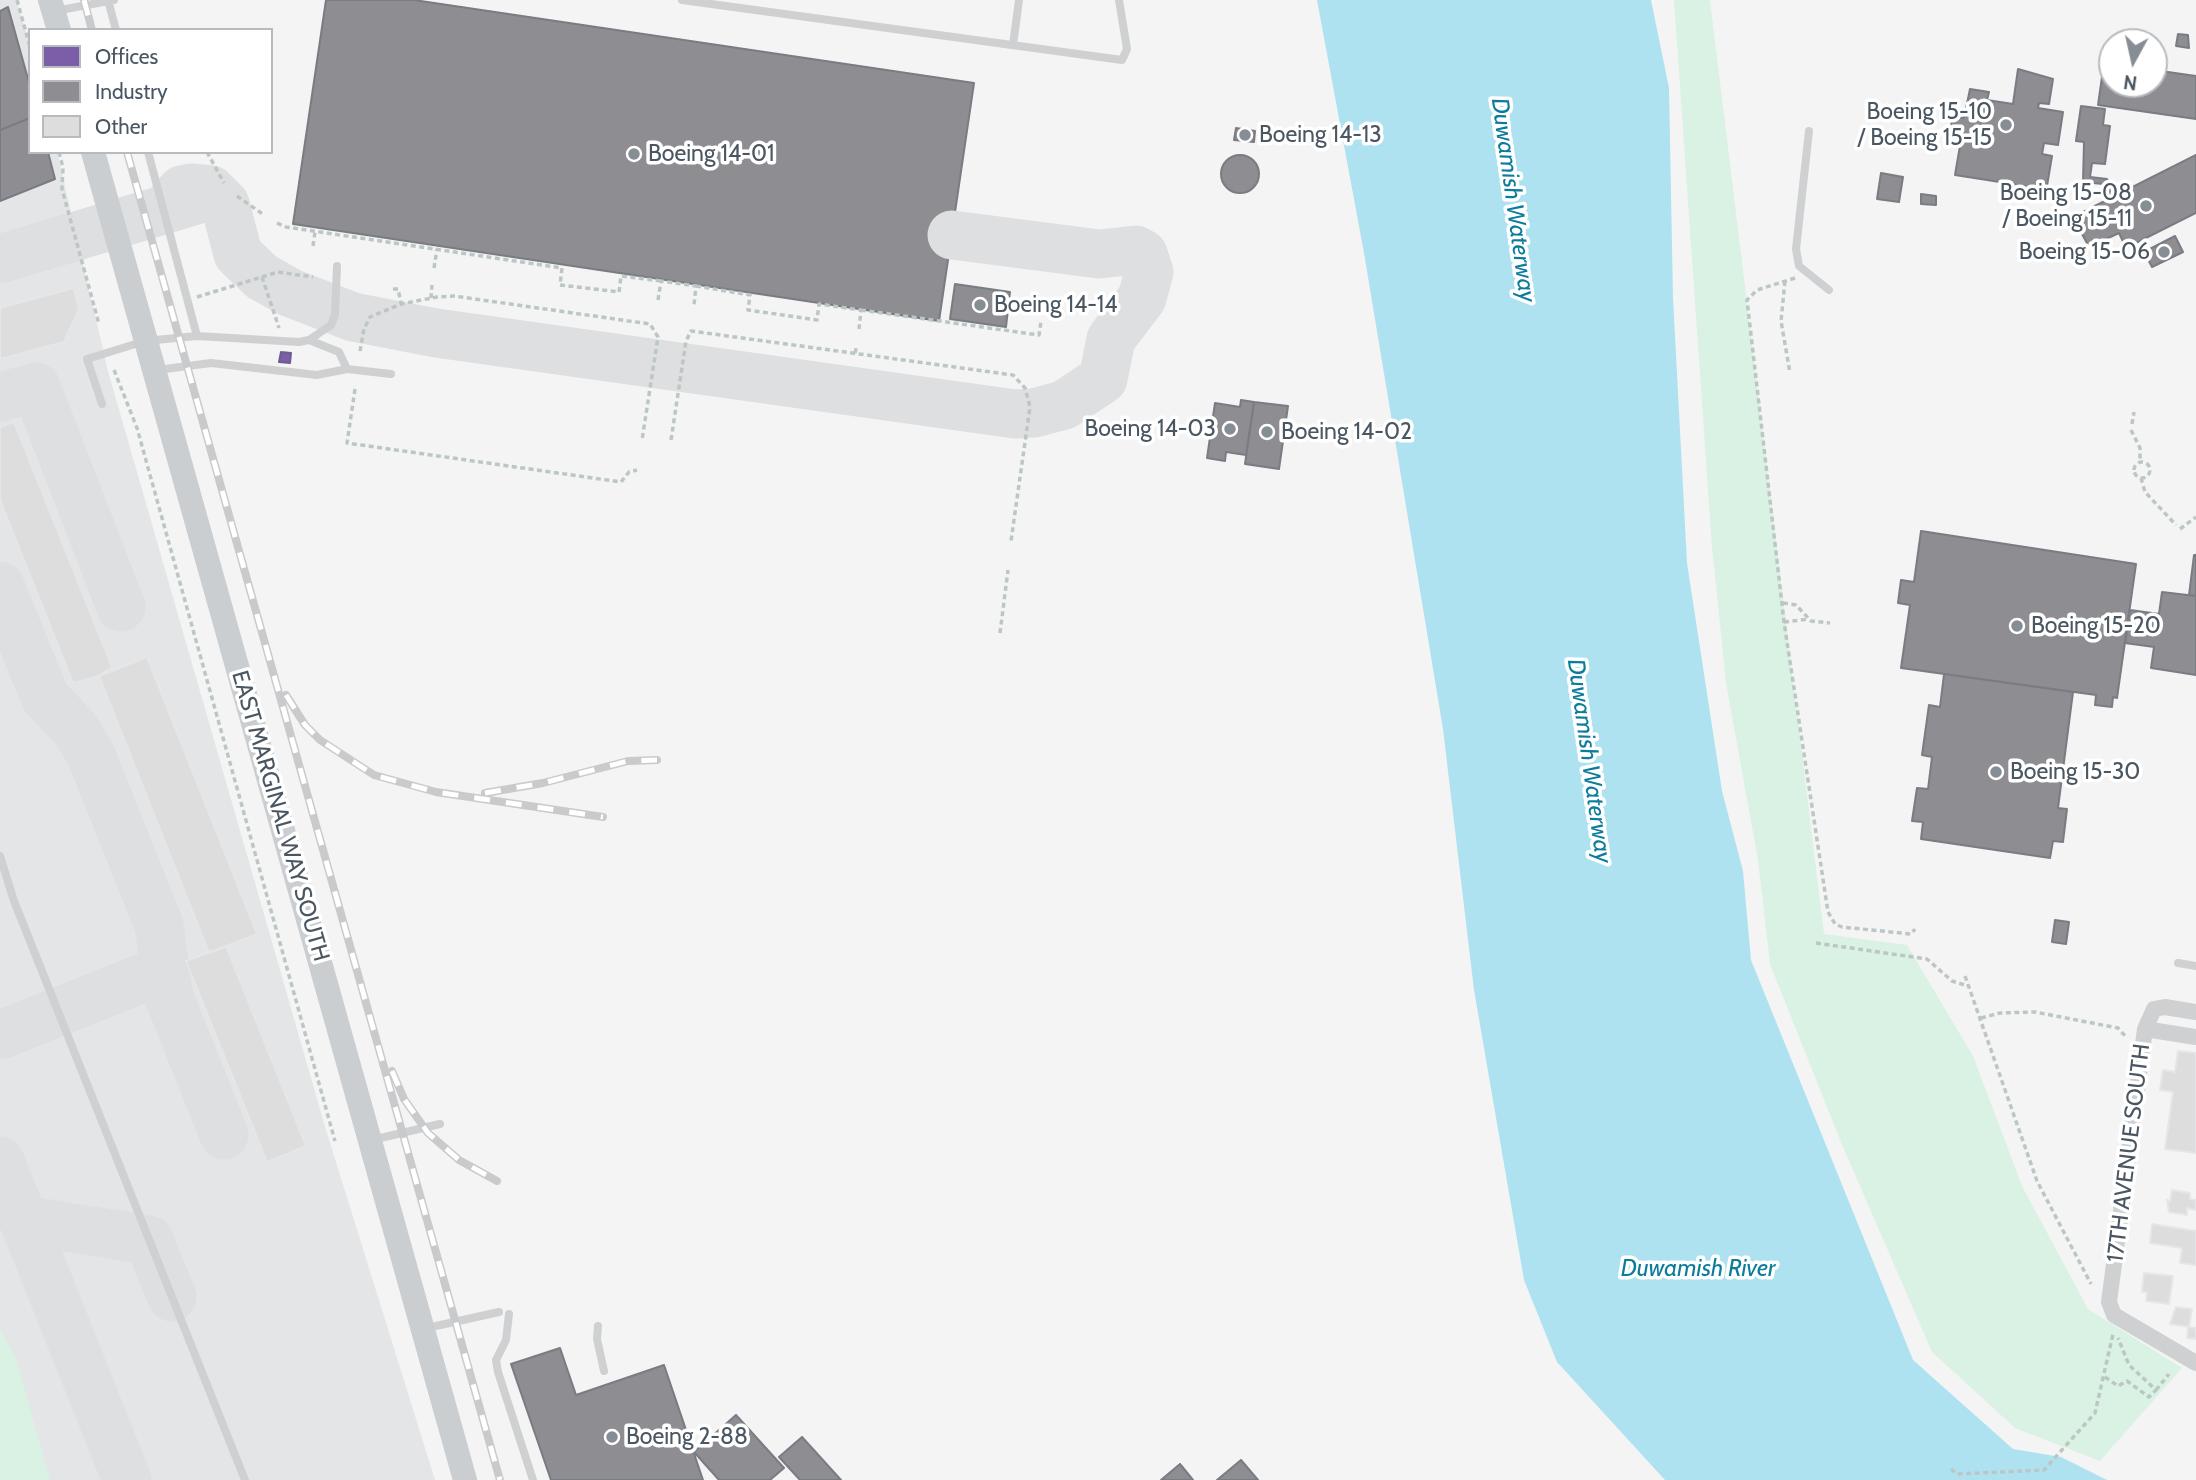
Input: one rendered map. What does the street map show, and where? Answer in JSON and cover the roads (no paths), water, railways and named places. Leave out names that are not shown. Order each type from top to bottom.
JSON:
[{"type":"main road","name":"EAST MARGINAL WAY SOUTH","points":[[94,154],[372,1140],[465,1480]]},
{"type":"street","name":"17TH AVENUE SOUTH","points":[[2196,1012],[2165,1007],[2154,1009],[2145,1029],[2110,1310],[2157,1342],[2196,1363]]},
{"type":"street","points":[[2145,1029],[2196,1037]]},
{"type":"lane","points":[[54,14],[110,0],[116,28]]},
{"type":"lane","points":[[682,0],[1122,60],[1127,49],[1119,0]]},
{"type":"lane","points":[[1013,45],[1019,0]]},
{"type":"lane","points":[[1809,131],[1796,249],[1800,267],[1829,290]]},
{"type":"lane","points":[[149,154],[197,336]]},
{"type":"lane","points":[[102,404],[87,359],[145,341],[197,336],[299,342],[309,340],[331,325],[335,315],[337,266]]},
{"type":"lane","points":[[309,340],[339,352],[348,369]]},
{"type":"lane","points":[[154,371],[211,363],[317,375],[348,369],[391,374]]},
{"type":"lane","points":[[0,856],[14,901],[246,1480]]},
{"type":"lane","points":[[2178,963],[2196,966]]},
{"type":"lane","points":[[372,1140],[440,1124]]},
{"type":"lane","points":[[422,1329],[499,1312]]},
{"type":"lane","points":[[509,1314],[506,1340],[496,1360],[533,1480]]},
{"type":"lane","points":[[598,1326],[597,1339],[604,1371]]},
{"type":"water","name":"Duwamish River","points":[[1317,0],[1651,0],[1669,88],[1673,298],[1687,563],[1722,791],[1743,871],[1751,960],[1913,1360],[2013,1449],[2061,1457],[2107,1480],[1665,1480],[1557,1362],[1524,1280],[1474,990],[1443,729],[1364,253]]},
{"type":"railway","points":[[84,0],[91,28]]},
{"type":"railway","points":[[128,154],[500,1480]]},
{"type":"railway","points":[[286,695],[305,725],[320,740],[374,775],[436,792],[603,817]]},
{"type":"railway","points":[[485,793],[543,783],[628,761],[657,760]]},
{"type":"railway","points":[[392,1071],[404,1099],[428,1133],[459,1160],[497,1181]]},
{"type":"place","name":"Boeing 15-10 / Boeing 15-15","points":[[2006,125]]},
{"type":"place","name":"Boeing 14-13","points":[[1245,135]]},
{"type":"place","name":"Boeing 14-01","points":[[634,154]]},
{"type":"place","name":"Boeing 15-08 / Boeing 15-11","points":[[2146,206]]},
{"type":"place","name":"Boeing 15-06","points":[[2164,252]]},
{"type":"place","name":"Boeing 14-14","points":[[980,305]]},
{"type":"place","name":"Boeing 14-03","points":[[1230,429]]},
{"type":"place","name":"Boeing 14-02","points":[[1267,432]]},
{"type":"place","name":"Boeing 15-20","points":[[2017,626]]},
{"type":"place","name":"Boeing 15-30","points":[[1996,772]]},
{"type":"place","name":"Boeing 2-88","points":[[612,1437]]},
{"type":"water label","name":"Duwamish Waterway","points":[[1513,200]]},
{"type":"water label","name":"Duwamish Waterway","points":[[1589,761]]}]
